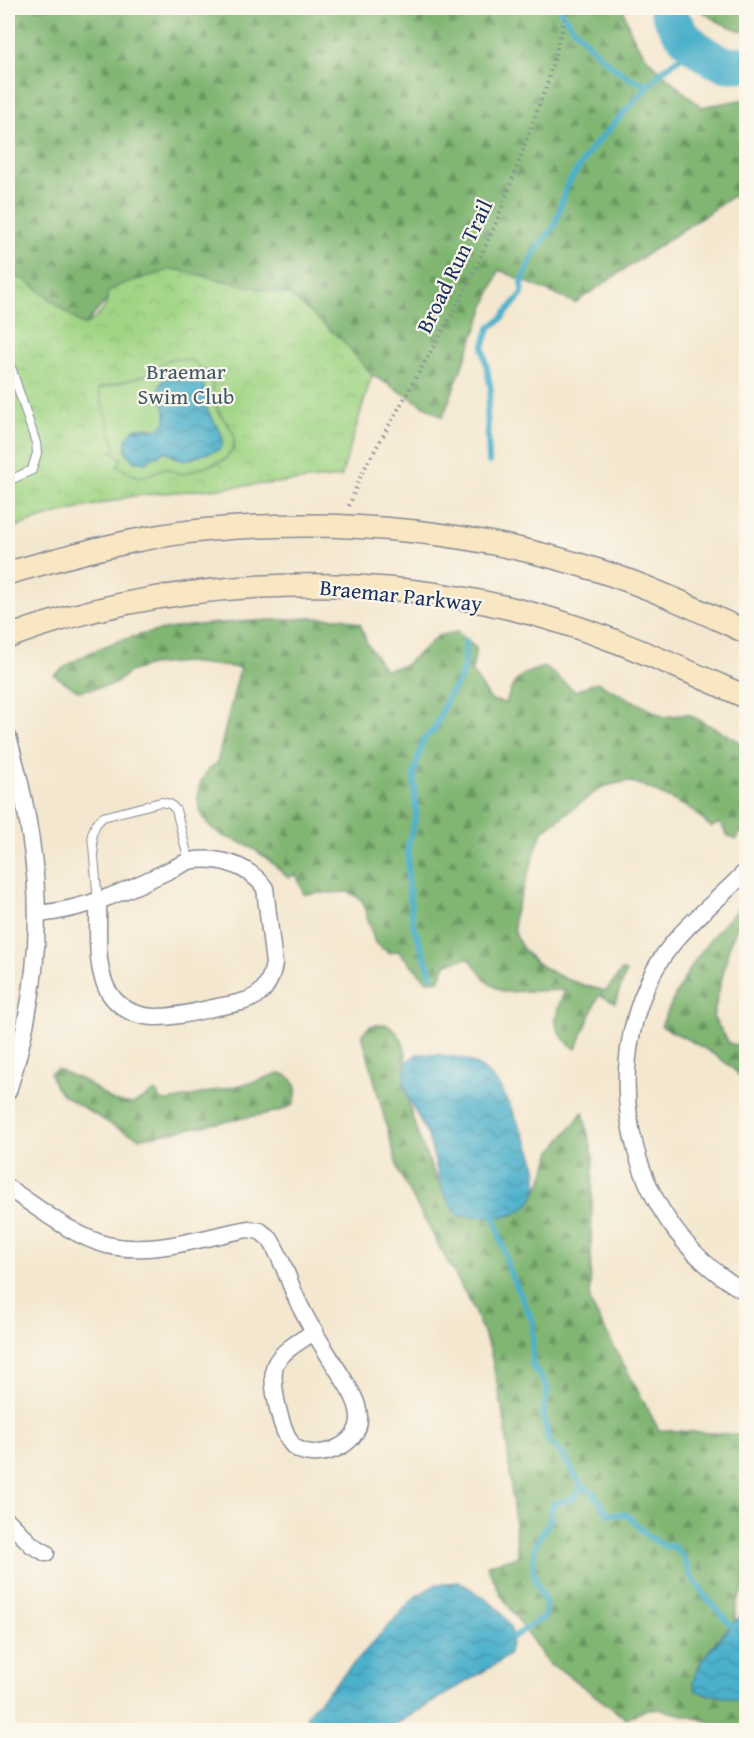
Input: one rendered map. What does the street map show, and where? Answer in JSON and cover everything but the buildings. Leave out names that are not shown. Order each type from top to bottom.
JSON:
[{"type":"street","points":[[8,573],[66,556],[171,535],[252,527],[340,526],[405,530],[470,539],[535,553],[650,589],[747,632]]},
{"type":"street","name":"Braemar Parkway","points":[[8,637],[107,609],[185,594],[255,587],[355,586],[460,599],[522,611],[640,650],[747,697]]},
{"type":"street","points":[[8,737],[22,786],[33,840],[38,914],[31,1000],[21,1048],[8,1091]]},
{"type":"street","points":[[38,914],[68,911],[98,903],[189,861],[204,858],[221,860],[258,879],[264,888],[274,964],[266,987],[246,1001],[167,1018],[149,1017],[118,1003],[104,983],[101,968],[98,903]]},
{"type":"street","points":[[747,871],[698,915],[655,970],[638,1013],[631,1040],[626,1076],[626,1104],[631,1136],[648,1186],[684,1241],[707,1264],[747,1292]]},
{"type":"street","points":[[8,1188],[84,1236],[106,1245],[149,1248],[248,1228],[270,1239],[287,1279],[355,1397],[359,1417],[358,1429],[352,1439],[342,1446],[304,1452],[294,1447],[285,1436],[273,1378],[274,1366],[281,1355],[315,1331]]},
{"type":"street","points":[[8,1521],[16,1532],[46,1553]]},
{"type":"lane","points":[[8,358],[37,453],[32,470],[8,481]]},
{"type":"lane","points":[[98,903],[92,834],[96,824],[109,814],[161,802],[170,804],[178,815],[189,861]]},
{"type":"path","name":"Broad Run Trail","points":[[340,526],[362,473],[464,293],[498,218],[562,33],[568,8]]},
{"type":"green space","points":[[8,8],[623,8],[628,25],[643,53],[701,107],[746,99],[746,187],[575,303],[499,270],[443,417],[372,375],[291,296],[120,285],[84,326],[24,280],[8,277]]},
{"type":"green space","points":[[699,8],[746,8],[746,32],[715,20]]},
{"type":"green space","name":"Braemar Swim Club","points":[[173,269],[291,296],[343,341],[372,375],[341,477],[133,496],[53,515],[8,529],[8,277],[24,279],[84,326],[101,312],[106,304],[108,292],[120,285]]},
{"type":"green space","points":[[174,358],[194,362],[210,375],[217,410],[234,433],[234,448],[224,460],[182,474],[165,468],[145,476],[137,476],[117,466],[122,459],[112,451],[116,450],[98,389],[153,373],[166,361]],"holes":[[[164,379],[203,384],[207,410],[220,431],[176,458],[165,451],[149,460],[125,450],[126,440],[145,427],[158,429],[166,422],[167,414],[159,394]]]},
{"type":"green space","points":[[343,618],[360,624],[367,643],[385,670],[405,665],[438,636],[457,632],[476,648],[472,672],[491,700],[506,703],[518,678],[545,667],[575,691],[597,682],[664,717],[688,714],[746,745],[746,825],[736,840],[728,836],[720,823],[711,827],[691,809],[644,786],[628,781],[602,787],[542,832],[514,916],[515,932],[521,946],[531,958],[559,976],[606,991],[621,971],[626,972],[615,1003],[599,995],[576,1049],[557,1029],[556,1015],[565,990],[503,992],[487,982],[469,958],[447,963],[439,980],[427,981],[398,951],[389,953],[375,943],[362,900],[349,892],[304,894],[296,874],[288,878],[256,851],[221,835],[209,825],[199,807],[199,788],[209,770],[217,763],[240,668],[186,662],[150,665],[129,672],[113,685],[78,691],[54,675],[82,657],[112,643],[144,634],[211,624]]},
{"type":"green space","points":[[746,901],[746,920],[738,925],[730,943],[713,1017],[729,1043],[746,1048],[746,1086],[732,1067],[721,1059],[661,1026],[696,959],[731,915]]},
{"type":"green space","points":[[386,1024],[399,1036],[405,1050],[405,1082],[408,1099],[424,1152],[459,1216],[513,1215],[529,1203],[540,1185],[552,1151],[583,1112],[593,1156],[590,1302],[659,1430],[746,1435],[744,1590],[736,1604],[735,1623],[718,1638],[698,1667],[718,1696],[734,1696],[746,1703],[746,1730],[658,1709],[647,1709],[626,1719],[562,1671],[549,1665],[501,1595],[487,1565],[518,1556],[505,1423],[490,1349],[471,1304],[399,1173],[362,1034],[370,1026]]},
{"type":"green space","points":[[57,1069],[86,1082],[113,1101],[133,1104],[156,1091],[160,1100],[169,1101],[280,1074],[288,1076],[295,1083],[296,1096],[293,1105],[280,1111],[141,1138],[117,1128],[64,1096],[55,1087],[50,1073]]},
{"type":"water","points":[[176,371],[190,372],[201,380],[207,408],[222,435],[220,449],[184,461],[165,451],[145,462],[135,462],[127,454],[126,440],[135,428],[158,429],[166,422],[165,409],[159,390],[166,377]]},
{"type":"water","points":[[417,1054],[462,1059],[475,1064],[494,1079],[511,1108],[534,1159],[536,1190],[532,1200],[525,1208],[514,1214],[495,1217],[459,1216],[443,1192],[428,1136],[408,1097],[404,1080],[406,1063]]},
{"type":"water","points":[[459,1582],[492,1604],[506,1619],[513,1637],[508,1655],[386,1730],[307,1730],[307,1714],[415,1597],[437,1584]]},
{"type":"water","points":[[746,1610],[746,1703],[734,1698],[695,1690],[693,1682],[703,1661]]},
{"type":"waterway","points":[[559,8],[586,42],[613,67],[639,82],[650,83]]},
{"type":"waterway","points":[[667,8],[675,25],[706,55],[725,64],[746,64]]},
{"type":"waterway","points":[[489,462],[487,411],[491,390],[483,348],[489,328],[501,319],[522,294],[522,282],[534,253],[555,225],[567,185],[592,148],[662,71],[695,47]]},
{"type":"waterway","points":[[432,976],[413,925],[408,882],[408,845],[416,815],[414,775],[423,740],[434,730],[449,694],[457,685],[464,668],[466,641]]},
{"type":"waterway","points":[[494,1215],[510,1272],[533,1322],[532,1365],[548,1388],[543,1415],[549,1441],[563,1455],[581,1485],[593,1492],[608,1514],[627,1515],[650,1538],[668,1547],[673,1546],[683,1556],[689,1573],[706,1597],[732,1626]]},
{"type":"waterway","points":[[513,1637],[544,1617],[545,1605],[534,1574],[533,1560],[537,1543],[549,1521],[553,1504],[572,1499],[583,1487]]}]
